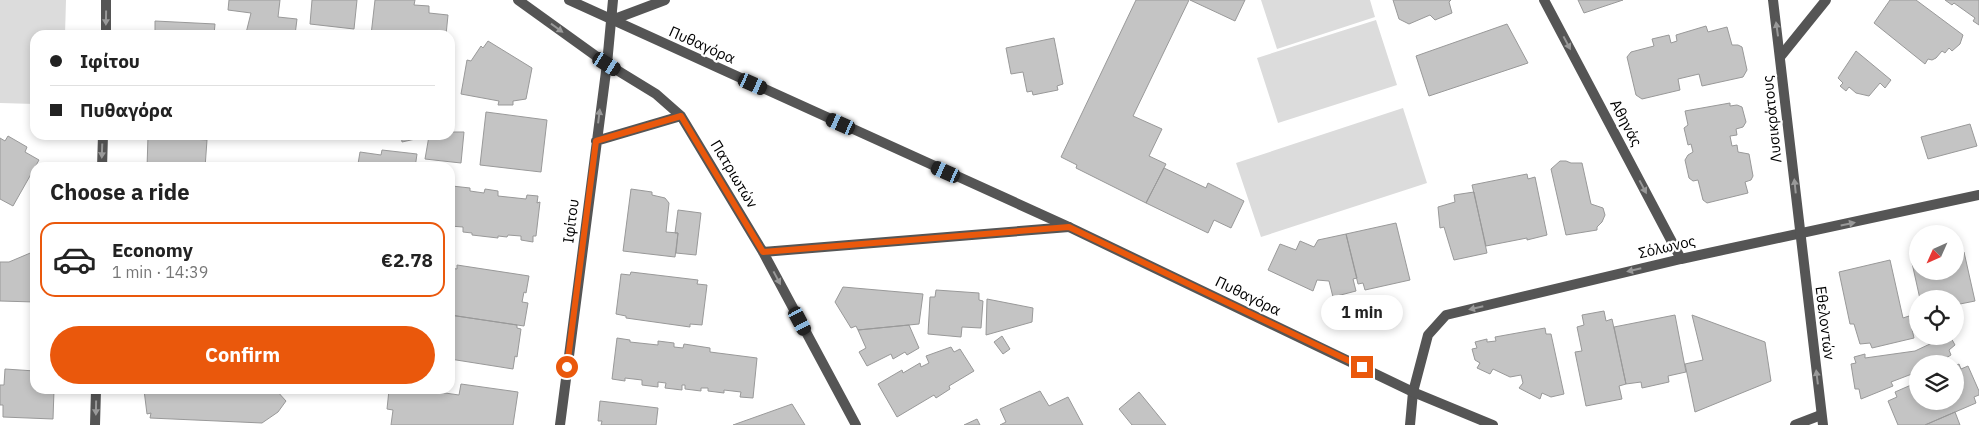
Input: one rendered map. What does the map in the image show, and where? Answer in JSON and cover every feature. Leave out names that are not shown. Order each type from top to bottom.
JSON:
[{"type":"street","points":[[106,0],[106,30]]},
{"type":"street","name":"Πατριωτών","points":[[518,0],[607,64],[656,94],[681,116],[763,252],[856,425]]},
{"type":"street","name":"Πυθαγόρα","points":[[569,0],[1069,227],[1413,392]]},
{"type":"street","name":"Ιφίτου","points":[[560,425],[607,64],[613,0]]},
{"type":"street","points":[[612,20],[665,0]]},
{"type":"street","name":"Αθηνάς","points":[[1544,0],[1681,259]]},
{"type":"street","name":"Λυσικράτους","points":[[1773,0],[1800,234]]},
{"type":"street","points":[[1780,57],[1826,0]]},
{"type":"street","points":[[596,141],[681,116]]},
{"type":"street","points":[[102,162],[103,140]]},
{"type":"street","name":"Σόλωνος","points":[[1410,425],[1413,392],[1428,335],[1446,315],[1681,259],[1979,195]]},
{"type":"street","points":[[763,252],[1069,227]]},
{"type":"street","name":"Εθελοντών","points":[[1794,425],[1822,420],[1800,234]]},
{"type":"street","points":[[1413,392],[1493,425]]},
{"type":"street","points":[[95,425],[96,394]]},
{"type":"shaded area","points":[[0,0],[66,0],[65,30],[30,30],[30,104],[0,103]]},
{"type":"shaded area","points":[[1261,0],[1370,0],[1375,17],[1277,49]]},
{"type":"shaded area","points":[[1376,20],[1397,85],[1278,123],[1257,58]]},
{"type":"shaded area","points":[[1403,108],[1427,183],[1261,237],[1236,163]]},
{"type":"building","points":[[229,0],[280,0],[278,17],[297,19],[296,30],[247,30],[251,13],[228,10]]},
{"type":"building","points":[[312,0],[357,0],[354,29],[310,24]]},
{"type":"building","points":[[375,0],[415,0],[414,5],[429,6],[429,13],[448,15],[446,30],[372,30]]},
{"type":"building","points":[[1136,0],[1189,0],[1133,116],[1162,129],[1149,156],[1166,164],[1146,203],[1076,168],[1077,165],[1061,157]]},
{"type":"building","points":[[1190,0],[1245,0],[1235,21]]},
{"type":"building","points":[[1393,0],[1451,0],[1449,2],[1452,13],[1435,20],[1430,15],[1409,24],[1399,19]]},
{"type":"building","points":[[1578,0],[1623,0],[1584,13]]},
{"type":"building","points":[[1890,0],[1916,0],[1963,35],[1960,44],[1952,51],[1949,48],[1945,53],[1942,51],[1936,58],[1928,59],[1925,64],[1874,23]]},
{"type":"building","points":[[1945,0],[1979,0],[1979,25],[1973,21],[1975,18],[1954,3],[1952,5]]},
{"type":"building","points":[[155,21],[215,24],[214,30],[155,30]]},
{"type":"building","points":[[1507,24],[1528,63],[1429,96],[1416,56]]},
{"type":"building","points":[[1706,26],[1708,32],[1727,27],[1732,45],[1742,47],[1747,70],[1743,77],[1702,86],[1699,74],[1678,79],[1680,90],[1642,99],[1636,95],[1627,57],[1631,52],[1654,46],[1652,39],[1669,35],[1671,43],[1677,41],[1676,35]]},
{"type":"building","points":[[1054,38],[1063,84],[1057,86],[1058,90],[1033,95],[1032,91],[1027,92],[1023,72],[1011,74],[1006,48]]},
{"type":"building","points":[[488,41],[532,68],[526,99],[513,101],[513,105],[498,105],[499,101],[461,94],[467,60],[471,61],[481,46],[483,48]]},
{"type":"building","points":[[1856,51],[1891,80],[1885,88],[1880,83],[1869,96],[1856,93],[1849,87],[1846,91],[1840,86],[1843,83],[1838,78]]},
{"type":"building","points":[[1730,103],[1730,106],[1737,105],[1742,107],[1746,122],[1743,127],[1736,129],[1737,135],[1730,136],[1732,146],[1737,145],[1738,152],[1749,154],[1753,176],[1751,180],[1745,182],[1748,193],[1707,203],[1703,200],[1698,180],[1693,181],[1689,178],[1685,160],[1693,152],[1691,144],[1688,145],[1684,128],[1688,125],[1685,111]]},
{"type":"building","points":[[486,112],[547,120],[541,172],[480,165]]},
{"type":"building","points":[[1970,124],[1977,146],[1928,159],[1921,137]]},
{"type":"building","points":[[455,132],[464,132],[461,163],[425,159],[428,140],[455,140]]},
{"type":"building","points":[[8,136],[27,147],[25,152],[39,160],[38,162],[30,162],[30,176],[13,206],[0,199],[0,138],[5,141]]},
{"type":"building","points":[[148,140],[207,140],[205,162],[147,162]]},
{"type":"building","points":[[382,150],[417,154],[416,162],[358,162],[360,152],[381,155]]},
{"type":"building","points":[[1560,161],[1582,163],[1591,204],[1603,208],[1605,215],[1597,230],[1566,235],[1551,169]]},
{"type":"building","points":[[1164,168],[1206,188],[1208,183],[1244,201],[1231,228],[1214,220],[1208,233],[1146,203]]},
{"type":"building","points":[[1527,174],[1528,179],[1535,177],[1547,235],[1486,246],[1472,185]]},
{"type":"building","points":[[455,186],[470,188],[470,191],[484,193],[485,189],[498,191],[498,196],[526,199],[527,195],[538,196],[537,203],[540,202],[536,236],[533,236],[533,242],[521,240],[521,236],[508,235],[507,237],[498,236],[498,238],[472,235],[472,233],[463,232],[463,227],[455,226]]},
{"type":"building","points":[[631,189],[652,192],[652,195],[665,198],[669,203],[666,232],[678,233],[675,257],[623,251]]},
{"type":"building","points":[[1474,192],[1487,253],[1454,260],[1444,227],[1440,228],[1438,207],[1455,202],[1454,195]]},
{"type":"building","points":[[678,210],[701,213],[696,255],[676,253],[678,233],[675,233]]},
{"type":"building","points":[[1396,223],[1410,280],[1365,290],[1363,283],[1358,284],[1346,234]]},
{"type":"building","points":[[1346,234],[1357,278],[1353,279],[1356,291],[1333,297],[1329,281],[1317,280],[1313,291],[1268,270],[1280,244],[1296,250],[1300,241],[1314,247],[1318,240]]},
{"type":"building","points":[[1964,252],[1975,301],[1964,303],[1964,290],[1918,290],[1916,280],[1964,280]]},
{"type":"building","points":[[30,253],[30,302],[0,301],[0,262],[9,262]]},
{"type":"building","points":[[1890,260],[1903,318],[1909,316],[1909,339],[1872,348],[1870,343],[1860,344],[1854,324],[1850,324],[1839,272]]},
{"type":"building","points":[[457,265],[529,276],[526,293],[524,292],[522,302],[528,303],[524,326],[455,316],[455,269],[457,269]]},
{"type":"building","points":[[631,272],[698,280],[697,284],[707,285],[702,325],[690,324],[690,327],[626,318],[626,316],[616,314],[621,274],[630,275]]},
{"type":"building","points":[[843,287],[923,294],[919,324],[858,330],[856,326],[851,328],[835,302]]},
{"type":"building","points":[[936,290],[979,293],[979,300],[983,301],[981,328],[962,327],[961,337],[928,334],[930,297],[935,297]]},
{"type":"building","points":[[987,299],[1033,308],[1032,322],[986,335]]},
{"type":"building","points":[[1604,311],[1606,321],[1612,319],[1626,384],[1619,386],[1622,399],[1586,406],[1575,352],[1582,351],[1577,327],[1584,325],[1582,315]]},
{"type":"building","points":[[1675,315],[1686,372],[1668,376],[1669,382],[1642,388],[1641,382],[1626,384],[1614,327]]},
{"type":"building","points":[[1692,315],[1765,342],[1771,381],[1695,412],[1685,364],[1703,360]]},
{"type":"building","points":[[455,316],[517,325],[517,328],[521,329],[517,357],[515,356],[513,369],[455,360]]},
{"type":"building","points":[[909,325],[919,348],[907,355],[905,352],[893,359],[891,354],[867,366],[859,352],[866,348],[858,330]]},
{"type":"building","points":[[1545,328],[1546,334],[1551,334],[1564,394],[1551,397],[1542,393],[1540,399],[1519,388],[1523,383],[1521,375],[1510,377],[1493,369],[1490,374],[1477,368],[1480,363],[1475,360],[1472,349],[1477,348],[1475,342],[1487,339],[1487,342],[1496,341],[1495,337]]},
{"type":"building","points":[[1002,336],[1010,349],[1003,354],[994,342]]},
{"type":"building","points":[[617,338],[630,340],[630,342],[658,345],[658,341],[674,343],[674,347],[683,348],[684,344],[710,348],[710,352],[757,358],[753,398],[740,397],[741,392],[724,390],[724,393],[708,391],[708,388],[701,388],[701,391],[685,389],[685,385],[682,385],[682,390],[665,388],[666,383],[658,382],[658,387],[642,385],[642,380],[625,378],[625,381],[612,379]]},
{"type":"building","points":[[1928,345],[1955,345],[1949,350],[1951,355],[1909,355],[1909,375],[1891,382],[1893,386],[1861,399],[1859,389],[1855,389],[1851,364],[1856,363],[1854,357],[1865,354],[1865,358],[1915,351]]},
{"type":"building","points":[[951,347],[954,352],[960,349],[974,371],[949,386],[950,389],[936,398],[934,395],[897,417],[878,384],[902,370],[903,373],[920,363],[921,367],[929,363],[926,356]]},
{"type":"building","points":[[1968,366],[1979,391],[1979,395],[1974,397],[1976,403],[1964,408],[1964,368]]},
{"type":"building","points":[[5,369],[30,371],[30,394],[54,394],[53,419],[3,417],[3,405],[0,405],[0,385],[4,385]]},
{"type":"building","points":[[461,384],[518,392],[513,425],[391,425],[393,410],[387,409],[389,394],[459,395]]},
{"type":"building","points":[[1909,386],[1909,410],[1960,410],[1925,425],[1898,425],[1888,401],[1897,397],[1895,392]]},
{"type":"building","points":[[1040,391],[1049,406],[1068,397],[1083,425],[1000,425],[1006,422],[1000,409]]},
{"type":"building","points":[[1139,392],[1166,425],[1132,425],[1119,409]]},
{"type":"building","points":[[144,394],[280,394],[286,401],[278,412],[262,423],[150,418],[151,413],[147,414]]},
{"type":"building","points":[[600,401],[658,408],[656,425],[601,425],[602,421],[598,421]]},
{"type":"building","points":[[792,404],[805,425],[733,425]]},
{"type":"building","points":[[1955,412],[1960,425],[1925,425]]},
{"type":"building","points":[[977,419],[980,425],[964,425]]},
{"type":"route","points":[[567,367],[596,141],[681,116],[763,252],[1069,227],[1362,367]]}]
